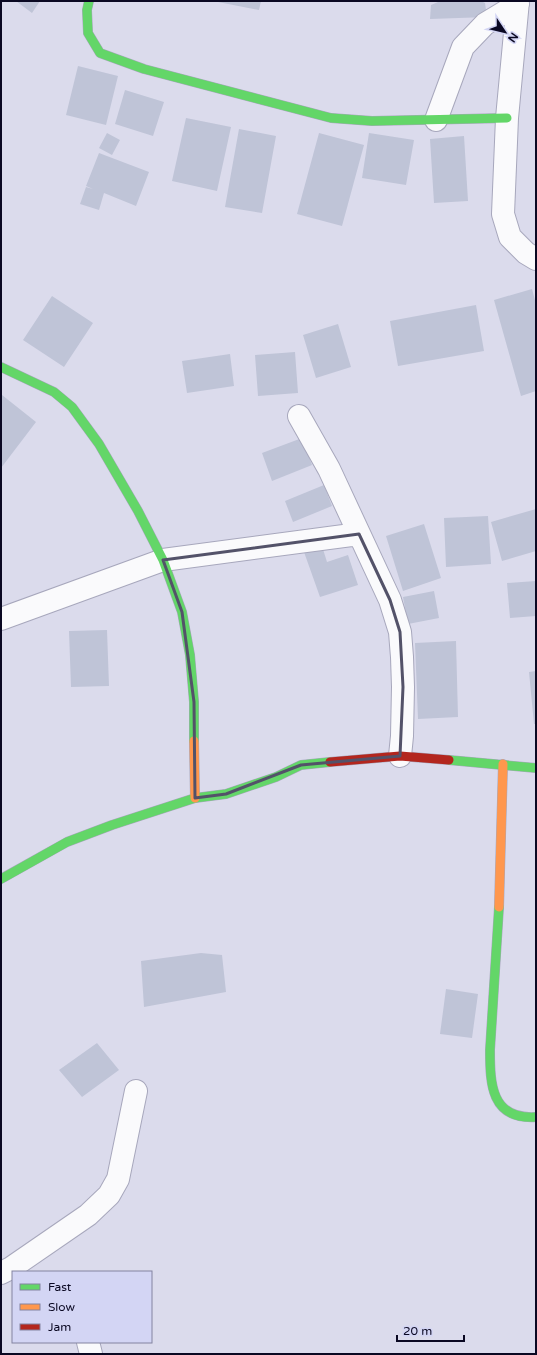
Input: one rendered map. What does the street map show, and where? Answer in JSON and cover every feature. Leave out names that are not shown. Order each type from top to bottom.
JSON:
[{"type":"street","points":[[89,1],[87,10],[88,33],[100,53],[144,69],[331,118],[372,121],[507,118]]},
{"type":"street","points":[[436,120],[463,47],[485,24],[518,3]]},
{"type":"street","points":[[518,3],[507,118],[503,214],[510,237],[526,253],[536,259]]},
{"type":"street","points":[[1,367],[54,392],[72,406],[99,444],[138,511],[163,560],[182,612],[190,655],[194,702],[195,798]]},
{"type":"street","points":[[300,416],[329,469],[390,600],[400,632],[403,687],[400,756]]},
{"type":"street","points":[[1,619],[163,560],[359,534]]},
{"type":"street","points":[[1,879],[67,842],[112,825],[195,798],[226,794],[276,777],[301,765],[400,756],[536,768]]},
{"type":"street","points":[[503,764],[500,888],[491,1042],[491,1070],[495,1096],[501,1106],[510,1114],[524,1118],[536,1117]]},
{"type":"street","points":[[10,1271],[88,1215],[108,1195],[118,1180],[136,1091]]},
{"type":"street","points":[[88,1343],[91,1354]]},
{"type":"highlighted area","points":[[359,534],[390,600],[400,632],[403,687],[400,756],[301,765],[226,794],[195,798],[194,702],[182,612],[163,560]]},
{"type":"building","points":[[16,1],[40,1],[32,13]]},
{"type":"building","points":[[213,1],[261,1],[259,10]]},
{"type":"building","points":[[438,1],[481,1],[485,3],[487,17],[430,19],[431,5]]},
{"type":"building","points":[[78,66],[118,76],[106,125],[66,115]]},
{"type":"building","points":[[125,90],[164,102],[153,136],[115,124]]},
{"type":"building","points":[[186,118],[231,127],[217,191],[172,181]]},
{"type":"building","points":[[239,129],[276,136],[262,213],[225,207]]},
{"type":"building","points":[[107,133],[120,140],[112,155],[99,148]]},
{"type":"building","points":[[319,133],[364,145],[342,226],[297,214]]},
{"type":"building","points":[[369,133],[414,140],[406,185],[362,178]]},
{"type":"building","points":[[464,136],[468,201],[434,203],[430,139]]},
{"type":"building","points":[[99,153],[149,172],[136,206],[104,193],[99,210],[80,204],[86,187],[93,189],[86,186]]},
{"type":"building","points":[[532,289],[536,304],[536,391],[521,396],[494,300]]},
{"type":"building","points":[[52,296],[93,323],[64,367],[23,340]]},
{"type":"building","points":[[476,305],[484,351],[398,366],[390,321]]},
{"type":"building","points":[[338,324],[351,367],[316,378],[303,335]]},
{"type":"building","points":[[295,352],[298,393],[258,396],[255,355]]},
{"type":"building","points":[[230,354],[234,386],[187,393],[182,361]]},
{"type":"building","points":[[2,395],[36,422],[1,468],[1,396]]},
{"type":"building","points":[[302,438],[312,465],[272,481],[262,453]]},
{"type":"building","points":[[324,485],[332,506],[293,522],[285,501]]},
{"type":"building","points":[[536,509],[536,551],[502,561],[491,522]]},
{"type":"building","points":[[488,516],[491,564],[446,567],[444,518]]},
{"type":"building","points":[[424,524],[441,578],[403,591],[386,536]]},
{"type":"building","points":[[322,546],[327,562],[348,555],[358,585],[320,597],[304,552]]},
{"type":"building","points":[[536,581],[536,616],[510,618],[507,583]]},
{"type":"building","points":[[434,591],[439,618],[408,624],[403,597]]},
{"type":"building","points":[[107,630],[109,686],[71,687],[69,631]]},
{"type":"building","points":[[456,641],[458,717],[418,719],[415,643]]},
{"type":"building","points":[[536,671],[536,724],[534,724],[529,672]]},
{"type":"building","points":[[201,953],[222,955],[226,992],[144,1007],[141,961]]},
{"type":"building","points":[[446,989],[478,994],[472,1038],[440,1034]]},
{"type":"building","points":[[97,1043],[119,1070],[82,1097],[59,1070]]},
{"type":"traffic: fast","points":[[89,1],[87,10],[88,33],[100,53],[144,69],[331,118],[372,121],[507,118]]},
{"type":"traffic: fast","points":[[1,367],[54,392],[72,407],[99,444],[138,511],[163,560],[182,612],[190,655],[194,702],[194,741]]},
{"type":"traffic: fast","points":[[449,760],[536,768]]},
{"type":"traffic: fast","points":[[1,879],[67,842],[112,825],[195,798],[226,794],[276,777],[301,765],[330,762]]},
{"type":"traffic: fast","points":[[499,907],[490,1050],[493,1087],[496,1097],[502,1106],[510,1113],[521,1116],[536,1117]]},
{"type":"traffic: slow","points":[[194,741],[195,798]]},
{"type":"traffic: slow","points":[[499,907],[503,764]]},
{"type":"traffic: jam","points":[[330,762],[400,756],[449,760]]}]
